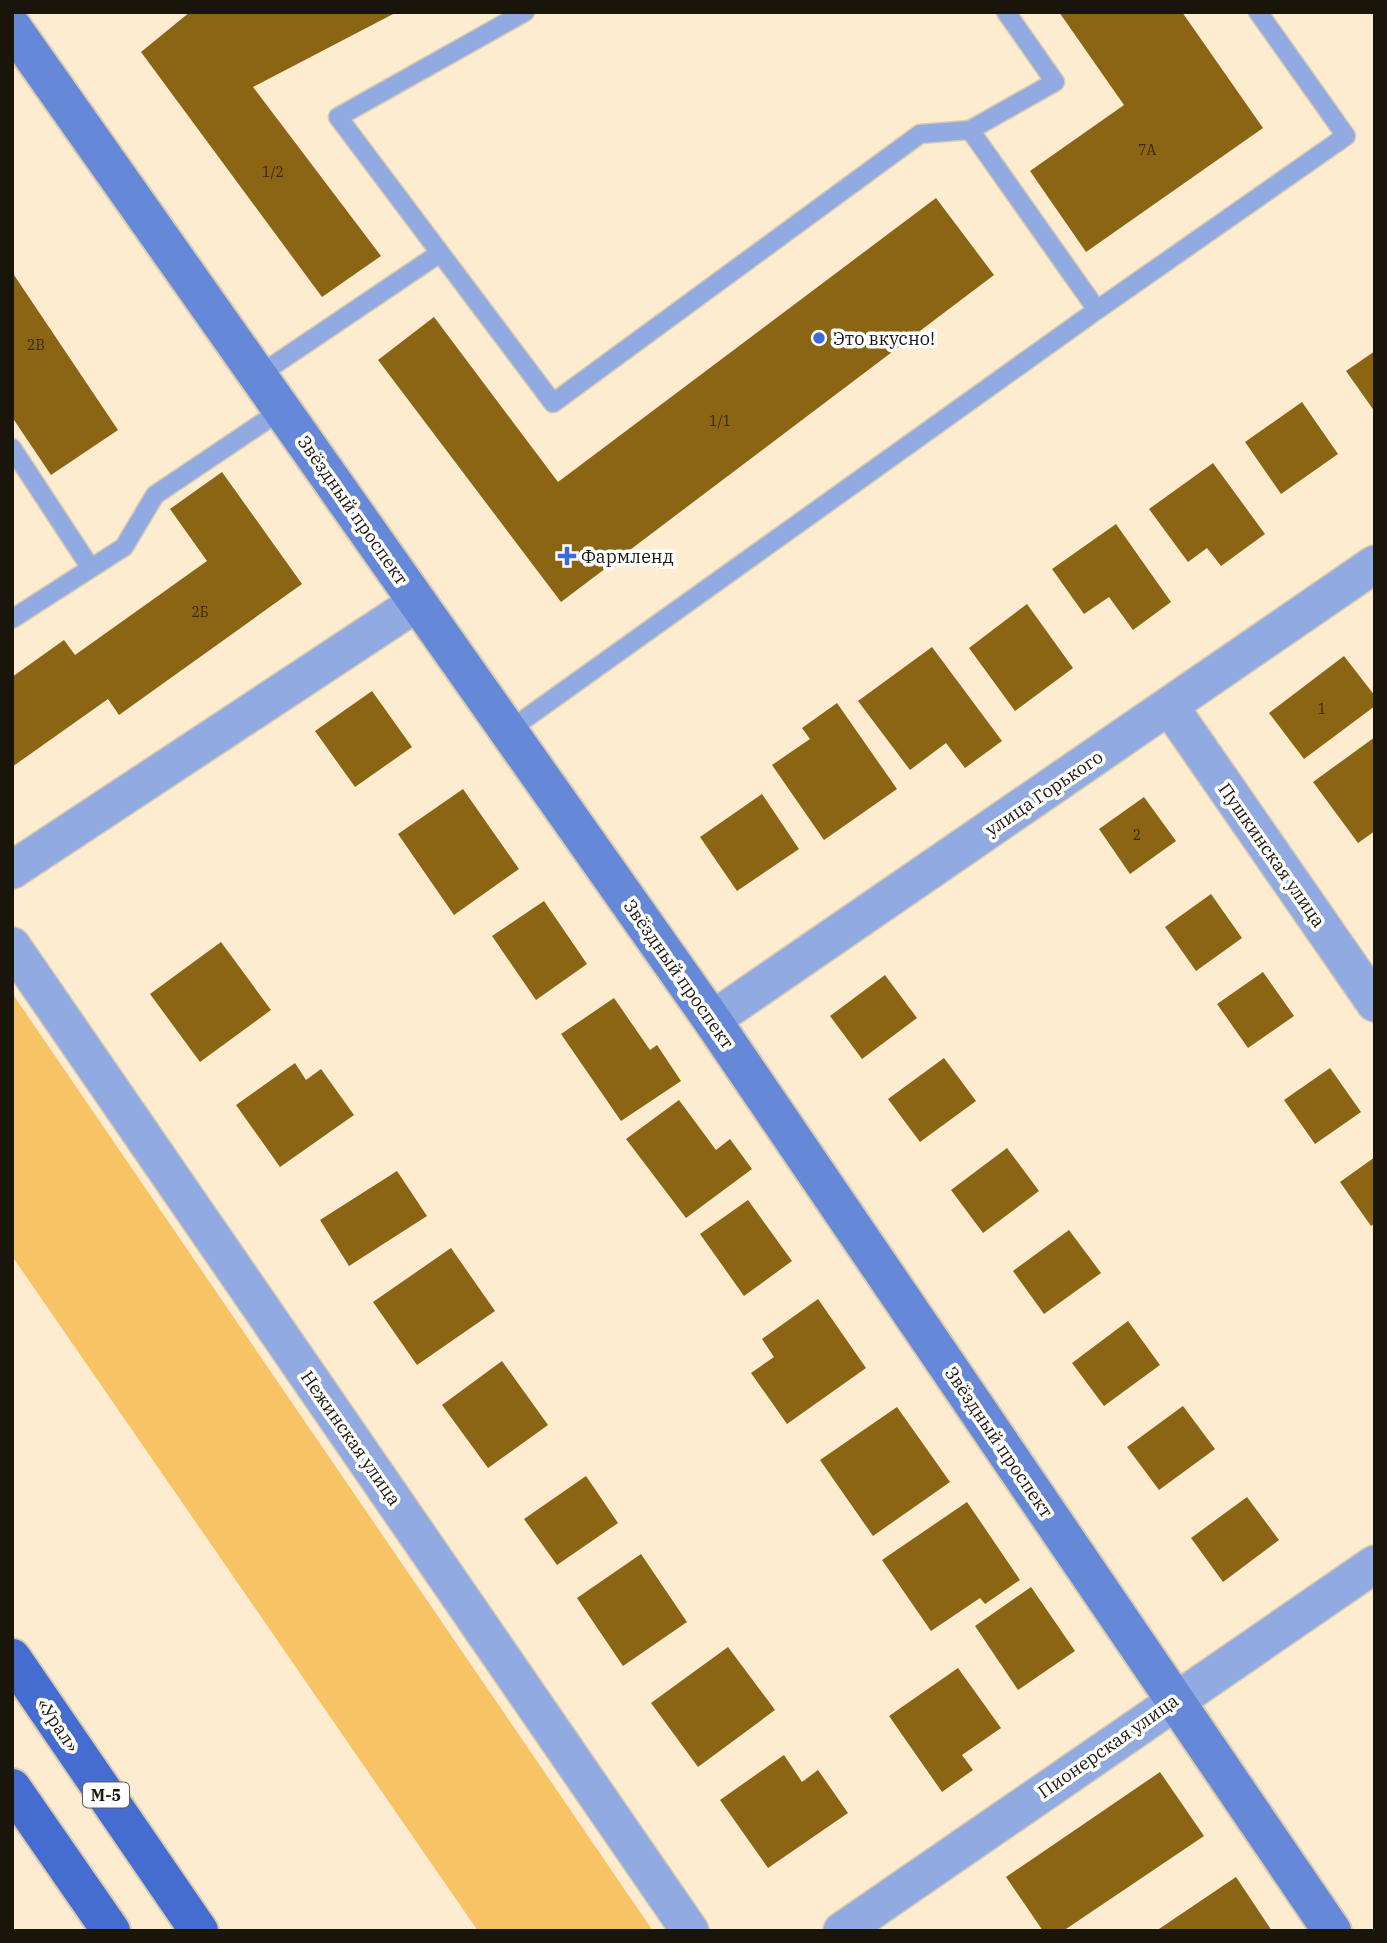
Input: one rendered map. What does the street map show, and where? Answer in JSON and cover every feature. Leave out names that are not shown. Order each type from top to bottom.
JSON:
[{"type":"main road","name":"«Урал»","points":[[12,1658],[199,1931]]},
{"type":"main road","points":[[12,1788],[111,1931]]},
{"type":"street","name":"Звёздный проспект","points":[[12,27],[712,1020],[1332,1931]]},
{"type":"street","name":"улица Горького","points":[[712,1020],[1375,564]]},
{"type":"street","points":[[12,870],[418,602]]},
{"type":"street","name":"Пушкинская улица","points":[[1170,707],[1375,1003]]},
{"type":"street","name":"Нежинская улица","points":[[12,946],[690,1931]]},
{"type":"street","name":"Пионерская улица","points":[[842,1931],[1175,1699],[1375,1564]]},
{"type":"lane","points":[[525,12],[338,117],[553,403],[920,134],[970,130],[1055,82],[1006,12]]},
{"type":"lane","points":[[508,731],[1097,310],[1346,136],[1258,12]]},
{"type":"lane","points":[[970,130],[1097,310]]},
{"type":"lane","points":[[259,375],[440,253]]},
{"type":"lane","points":[[12,620],[124,547],[155,495],[283,409]]},
{"type":"lane","points":[[12,448],[90,567]]},
{"type":"shaded area","points":[[12,993],[653,1931],[478,1931],[12,1256]]},
{"type":"building","points":[[190,12],[397,12],[253,87],[381,256],[322,297],[141,52]]},
{"type":"building","points":[[1059,12],[1182,12],[1263,128],[1086,252],[1030,171],[1124,105]]},
{"type":"building","points":[[936,198],[994,275],[561,602],[378,360],[434,317],[558,482]]},
{"type":"building","points":[[12,272],[118,430],[51,475],[12,417]]},
{"type":"building","points":[[1375,351],[1375,412],[1346,371]]},
{"type":"building","points":[[1302,402],[1338,454],[1281,494],[1245,442]]},
{"type":"building","points":[[1213,463],[1265,534],[1221,566],[1207,548],[1188,562],[1149,509]]},
{"type":"building","points":[[222,472],[302,584],[119,715],[108,699],[12,767],[12,677],[64,640],[75,655],[207,561],[170,509]]},
{"type":"building","points":[[1116,524],[1171,602],[1133,630],[1109,597],[1084,614],[1052,569]]},
{"type":"building","points":[[1027,604],[1073,668],[1015,711],[969,648]]},
{"type":"building","points":[[932,647],[1002,741],[965,768],[946,743],[910,770],[858,701]]},
{"type":"building","points":[[1344,656],[1375,696],[1375,706],[1304,759],[1269,713]]},
{"type":"building","points":[[372,691],[412,747],[355,787],[315,731]]},
{"type":"building","points":[[837,703],[897,789],[824,840],[772,765],[810,739],[802,728]]},
{"type":"building","points":[[1375,737],[1375,831],[1358,843],[1313,782]]},
{"type":"building","points":[[463,789],[519,869],[454,915],[398,834]]},
{"type":"building","points":[[762,794],[799,849],[737,891],[700,837]]},
{"type":"building","points":[[1144,797],[1176,841],[1130,874],[1099,829]]},
{"type":"building","points":[[1211,894],[1242,938],[1196,971],[1165,927]]},
{"type":"building","points":[[544,901],[587,964],[536,1000],[492,936]]},
{"type":"building","points":[[221,942],[271,1010],[200,1062],[150,994]]},
{"type":"building","points":[[1263,972],[1294,1016],[1248,1048],[1217,1004]]},
{"type":"building","points":[[885,975],[917,1018],[862,1059],[830,1016]]},
{"type":"building","points":[[614,998],[650,1050],[657,1045],[681,1081],[621,1121],[561,1034]]},
{"type":"building","points":[[944,1058],[976,1101],[920,1142],[888,1099]]},
{"type":"building","points":[[295,1063],[306,1080],[321,1069],[354,1115],[280,1167],[236,1105]]},
{"type":"building","points":[[1330,1068],[1361,1112],[1315,1144],[1284,1100]]},
{"type":"building","points":[[679,1100],[716,1150],[730,1139],[752,1169],[686,1218],[626,1139]]},
{"type":"building","points":[[1007,1148],[1039,1191],[983,1233],[951,1190]]},
{"type":"building","points":[[1375,1157],[1375,1223],[1371,1226],[1340,1182]]},
{"type":"building","points":[[397,1171],[427,1216],[349,1266],[320,1220]]},
{"type":"building","points":[[748,1200],[792,1261],[744,1296],[700,1234]]},
{"type":"building","points":[[1069,1230],[1101,1273],[1044,1314],[1013,1271]]},
{"type":"building","points":[[451,1248],[495,1311],[417,1365],[373,1302]]},
{"type":"building","points":[[818,1299],[866,1368],[787,1424],[751,1373],[774,1357],[762,1339]]},
{"type":"building","points":[[1128,1321],[1160,1365],[1104,1406],[1072,1363]]},
{"type":"building","points":[[502,1361],[548,1425],[488,1468],[442,1405]]},
{"type":"building","points":[[1183,1406],[1215,1449],[1159,1490],[1127,1447]]},
{"type":"building","points":[[897,1407],[950,1482],[873,1536],[820,1460]]},
{"type":"building","points":[[586,1476],[618,1523],[557,1565],[524,1519]]},
{"type":"building","points":[[1247,1497],[1279,1540],[1223,1582],[1191,1538]]},
{"type":"building","points":[[967,1502],[1020,1580],[985,1604],[980,1598],[931,1631],[882,1560]]},
{"type":"building","points":[[641,1554],[687,1622],[623,1666],[577,1598]]},
{"type":"building","points":[[1031,1587],[1075,1651],[1018,1690],[975,1626]]},
{"type":"building","points":[[728,1647],[775,1710],[698,1767],[651,1703]]},
{"type":"building","points":[[958,1668],[1001,1728],[962,1755],[973,1770],[942,1792],[889,1716]]},
{"type":"building","points":[[784,1755],[802,1782],[818,1770],[848,1813],[768,1868],[720,1800]]},
{"type":"building","points":[[1160,1772],[1204,1836],[1063,1931],[1043,1931],[1006,1877]]},
{"type":"building","points":[[1236,1877],[1272,1931],[1156,1931]]},
{"type":"place","name":"Это вкусно!","points":[[819,338]]},
{"type":"place","name":"Фармленд","points":[[567,556]]}]
